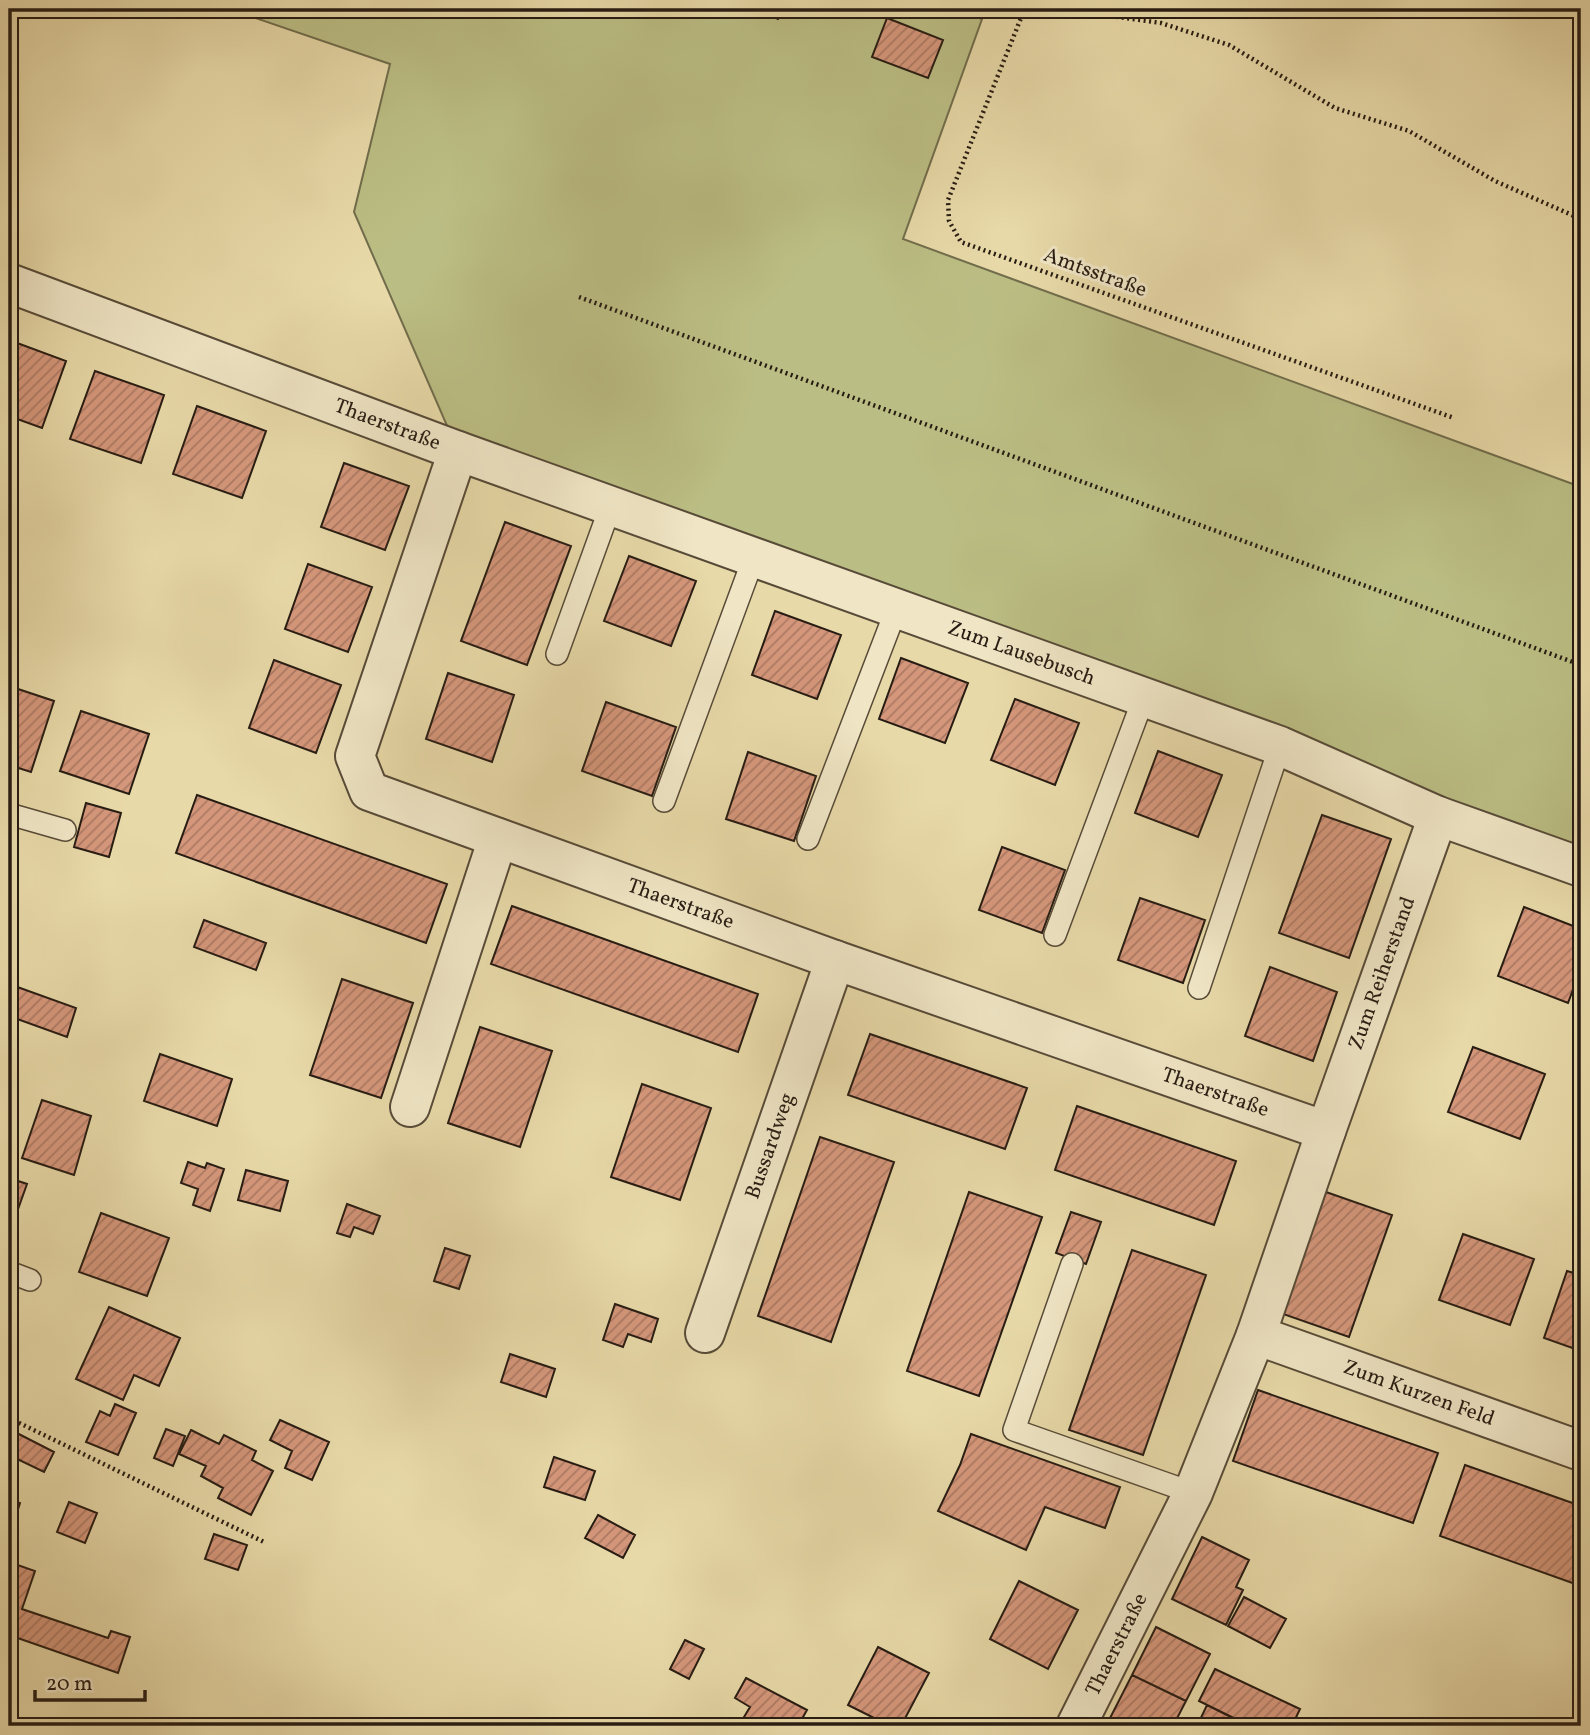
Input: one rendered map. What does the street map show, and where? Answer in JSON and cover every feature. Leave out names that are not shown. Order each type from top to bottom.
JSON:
[{"type":"street","name":"Thaerstraße","points":[[9,283],[458,451],[355,756],[369,791],[835,961],[1326,1131],[1256,1335],[1193,1493],[1076,1726]]},
{"type":"street","name":"Zum Lausebusch","points":[[458,451],[1280,746],[1438,817],[1581,867]]},
{"type":"street","name":"Zum Reiherstand","points":[[1326,1131],[1438,817]]},
{"type":"street","points":[[410,1107],[498,838]]},
{"type":"street","name":"Bussardweg","points":[[705,1333],[835,961]]},
{"type":"street","name":"Zum Kurzen Feld","points":[[1256,1335],[1581,1451]]},
{"type":"lane","points":[[557,654],[611,505]]},
{"type":"lane","points":[[664,801],[754,557]]},
{"type":"lane","points":[[808,839],[896,610]]},
{"type":"lane","points":[[1055,935],[1143,698]]},
{"type":"lane","points":[[1199,988],[1280,746]]},
{"type":"lane","points":[[9,814],[65,830]]},
{"type":"lane","points":[[1072,1264],[1014,1430],[1193,1493]]},
{"type":"lane","points":[[9,1272],[30,1280]]},
{"type":"path","points":[[1022,11],[1111,16],[1161,23],[1229,45],[1335,108],[1409,131],[1495,181],[1581,219]]},
{"type":"path","name":"Amtsstraße","points":[[1022,11],[948,200],[949,221],[961,242],[1454,418]]},
{"type":"path","points":[[579,297],[1581,665]]},
{"type":"path","points":[[9,1418],[264,1542]]},
{"type":"green space","points":[[229,9],[955,9],[982,19],[903,239],[1581,487],[1581,867],[458,451],[354,212],[390,64]]},
{"type":"building","points":[[753,9],[782,9],[778,19]]},
{"type":"building","points":[[887,18],[943,40],[928,78],[872,57]]},
{"type":"building","points":[[9,340],[66,361],[42,428],[9,416]]},
{"type":"building","points":[[95,371],[164,395],[141,463],[70,439]]},
{"type":"building","points":[[197,406],[266,431],[242,498],[173,474]]},
{"type":"building","points":[[344,463],[409,486],[385,550],[321,527]]},
{"type":"building","points":[[505,522],[571,546],[527,665],[461,641]]},
{"type":"building","points":[[629,556],[696,581],[671,646],[604,621]]},
{"type":"building","points":[[308,564],[372,587],[348,652],[285,629]]},
{"type":"building","points":[[775,611],[841,635],[817,699],[752,675]]},
{"type":"building","points":[[901,658],[968,683],[945,743],[879,719]]},
{"type":"building","points":[[274,660],[341,685],[316,753],[249,728]]},
{"type":"building","points":[[448,673],[514,695],[492,762],[426,739]]},
{"type":"building","points":[[9,686],[54,701],[31,772],[9,765]]},
{"type":"building","points":[[1015,699],[1079,723],[1055,785],[991,760]]},
{"type":"building","points":[[606,702],[676,727],[652,796],[582,771]]},
{"type":"building","points":[[81,711],[149,734],[129,794],[60,771]]},
{"type":"building","points":[[1158,751],[1222,775],[1198,837],[1135,813]]},
{"type":"building","points":[[748,752],[816,776],[794,841],[726,819]]},
{"type":"building","points":[[197,795],[447,884],[426,943],[176,853]]},
{"type":"building","points":[[86,803],[121,813],[109,857],[74,847]]},
{"type":"building","points":[[1322,815],[1391,839],[1349,958],[1279,933]]},
{"type":"building","points":[[1002,847],[1065,870],[1042,933],[979,910]]},
{"type":"building","points":[[1140,898],[1205,920],[1183,983],[1118,960]]},
{"type":"building","points":[[512,906],[758,994],[738,1052],[491,964]]},
{"type":"building","points":[[1524,907],[1581,929],[1581,968],[1568,1003],[1498,976]]},
{"type":"building","points":[[204,920],[266,943],[256,970],[194,947]]},
{"type":"building","points":[[1270,967],[1337,992],[1313,1061],[1245,1036]]},
{"type":"building","points":[[342,979],[413,1003],[381,1098],[310,1075]]},
{"type":"building","points":[[9,984],[76,1008],[67,1037],[9,1016]]},
{"type":"building","points":[[480,1027],[552,1051],[520,1147],[448,1123]]},
{"type":"building","points":[[870,1034],[1027,1088],[1005,1149],[848,1095]]},
{"type":"building","points":[[1473,1047],[1545,1074],[1520,1139],[1448,1112]]},
{"type":"building","points":[[160,1054],[232,1079],[217,1126],[144,1101]]},
{"type":"building","points":[[642,1084],[711,1108],[680,1200],[611,1177]]},
{"type":"building","points":[[42,1100],[91,1116],[74,1175],[22,1158]]},
{"type":"building","points":[[1077,1106],[1236,1161],[1214,1225],[1055,1170]]},
{"type":"building","points":[[820,1137],[894,1162],[831,1342],[758,1316]]},
{"type":"building","points":[[188,1162],[205,1168],[207,1163],[224,1169],[210,1211],[193,1205],[198,1189],[181,1183]]},
{"type":"building","points":[[246,1170],[288,1181],[280,1211],[238,1200]]},
{"type":"building","points":[[9,1178],[27,1184],[17,1212],[9,1209]]},
{"type":"building","points":[[969,1192],[1042,1217],[979,1396],[907,1371]]},
{"type":"building","points":[[1326,1192],[1392,1215],[1349,1337],[1283,1314]]},
{"type":"building","points":[[347,1204],[380,1216],[373,1234],[354,1227],[350,1237],[337,1233]]},
{"type":"building","points":[[1071,1212],[1101,1222],[1086,1264],[1056,1253]]},
{"type":"building","points":[[101,1213],[169,1238],[147,1296],[79,1272]]},
{"type":"building","points":[[1463,1234],[1534,1259],[1510,1325],[1439,1300]]},
{"type":"building","points":[[445,1248],[470,1256],[459,1289],[434,1281]]},
{"type":"building","points":[[1132,1250],[1206,1275],[1143,1455],[1069,1430]]},
{"type":"building","points":[[1567,1271],[1581,1275],[1581,1351],[1544,1338]]},
{"type":"building","points":[[615,1304],[658,1319],[651,1342],[628,1334],[623,1347],[603,1340]]},
{"type":"building","points":[[109,1307],[180,1338],[159,1386],[134,1375],[123,1400],[76,1379]]},
{"type":"building","points":[[510,1354],[555,1369],[546,1397],[501,1382]]},
{"type":"building","points":[[1258,1390],[1438,1453],[1413,1523],[1233,1461]]},
{"type":"building","points":[[115,1404],[136,1413],[118,1455],[86,1442],[100,1411],[110,1416]]},
{"type":"building","points":[[280,1420],[329,1442],[312,1480],[285,1468],[292,1451],[270,1440]]},
{"type":"building","points":[[9,1429],[54,1452],[44,1472],[9,1455]]},
{"type":"building","points":[[166,1429],[185,1436],[173,1466],[154,1458]]},
{"type":"building","points":[[191,1430],[219,1444],[224,1435],[256,1451],[252,1460],[273,1471],[251,1515],[218,1498],[223,1488],[201,1476],[206,1466],[179,1454]]},
{"type":"building","points":[[971,1434],[1120,1487],[1105,1528],[1045,1507],[1026,1550],[938,1511],[960,1465]]},
{"type":"building","points":[[554,1457],[595,1471],[585,1500],[544,1487]]},
{"type":"building","points":[[1465,1465],[1581,1506],[1581,1586],[1440,1536]]},
{"type":"building","points":[[9,1499],[20,1503],[9,1537]]},
{"type":"building","points":[[69,1502],[97,1513],[85,1543],[57,1532]]},
{"type":"building","points":[[598,1515],[635,1535],[623,1558],[585,1538]]},
{"type":"building","points":[[214,1534],[247,1545],[238,1570],[205,1559]]},
{"type":"building","points":[[1202,1537],[1249,1560],[1236,1587],[1243,1590],[1226,1625],[1172,1599]]},
{"type":"building","points":[[9,1562],[35,1571],[22,1609],[108,1638],[111,1631],[130,1637],[118,1673],[9,1635]]},
{"type":"building","points":[[1019,1581],[1078,1610],[1048,1669],[990,1639]]},
{"type":"building","points":[[1244,1597],[1286,1619],[1270,1648],[1228,1626]]},
{"type":"building","points":[[1156,1627],[1210,1654],[1186,1701],[1132,1675]]},
{"type":"building","points":[[685,1640],[704,1649],[689,1679],[670,1669]]},
{"type":"building","points":[[878,1647],[929,1673],[901,1726],[890,1726],[848,1705]]},
{"type":"building","points":[[1215,1669],[1300,1709],[1292,1726],[1250,1726],[1199,1701]]},
{"type":"building","points":[[1132,1675],[1186,1701],[1173,1726],[1117,1726],[1108,1722]]},
{"type":"building","points":[[746,1678],[807,1710],[798,1726],[749,1726],[741,1722],[750,1707],[735,1698]]},
{"type":"building","points":[[1207,1705],[1249,1726],[1197,1726]]}]
